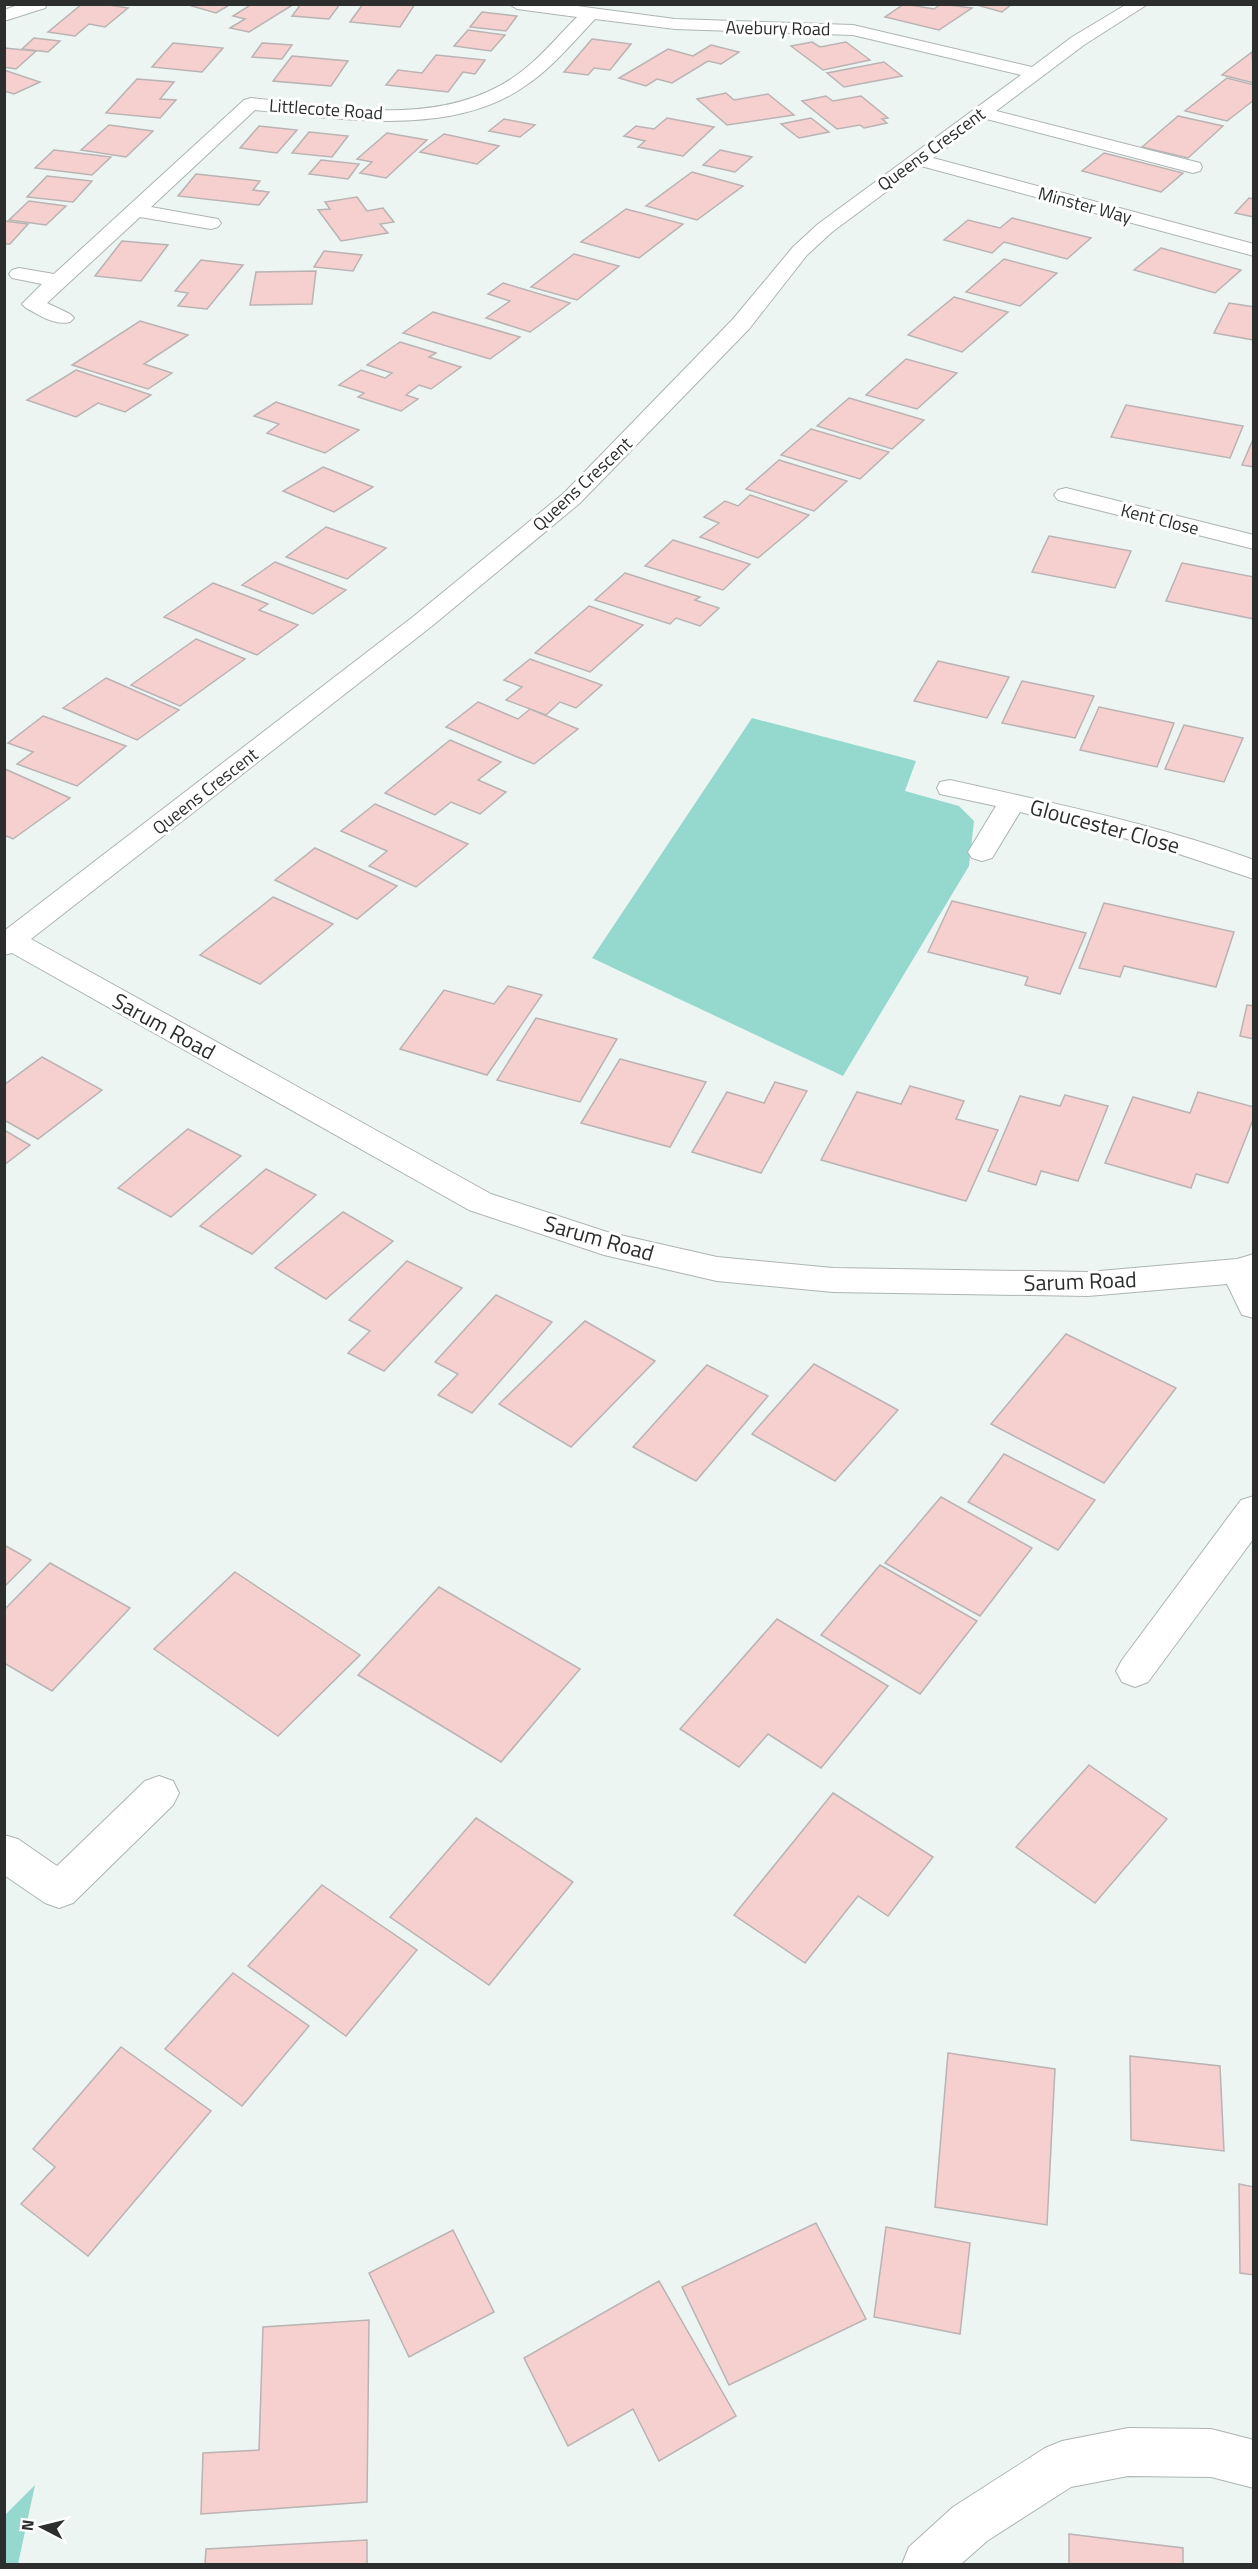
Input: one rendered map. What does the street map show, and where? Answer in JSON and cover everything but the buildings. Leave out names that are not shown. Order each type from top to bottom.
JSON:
[{"type":"street","points":[[4,16],[39,4]]},
{"type":"street","name":"Avebury Road","points":[[516,4],[589,15],[708,17],[853,30],[1035,73]]},
{"type":"street","name":"Queens Crescent","points":[[8,944],[423,621],[572,498],[741,324],[800,251],[825,228],[1078,41],[1140,4]]},
{"type":"street","name":"Littlecote Road","points":[[63,318],[33,304],[251,104],[379,114],[442,111],[470,104],[501,93],[524,78],[589,15]]},
{"type":"street","points":[[230,101],[251,104]]},
{"type":"street","name":"Minster Way","points":[[916,159],[1254,250]]},
{"type":"street","points":[[135,210],[211,223]]},
{"type":"street","points":[[19,274],[58,281]]},
{"type":"street","name":"Kent Close","points":[[1066,495],[1254,542]]},
{"type":"street","points":[[950,788],[1012,802]]},
{"type":"street","name":"Gloucester Close","points":[[982,852],[1012,802],[1155,837],[1254,870]]},
{"type":"street","name":"Sarum Road","points":[[8,944],[480,1202],[604,1243],[717,1269],[833,1280],[1088,1284],[1245,1268]]},
{"type":"street","points":[[1245,1268],[1254,1306]]},
{"type":"street","points":[[1135,1671],[1254,1510]]},
{"type":"street","points":[[4,1852],[58,1890],[159,1793]]},
{"type":"street","points":[[926,2565],[970,2524],[1062,2465],[1128,2452],[1211,2453],[1254,2464]]},
{"type":"lane","points":[[981,112],[1193,167]]},
{"type":"green space","points":[[752,718],[916,761],[905,791],[959,806],[974,821],[969,866],[843,1076],[592,958]]},
{"type":"green space","points":[[35,2485],[18,2564],[5,2564],[5,2515]]}]
